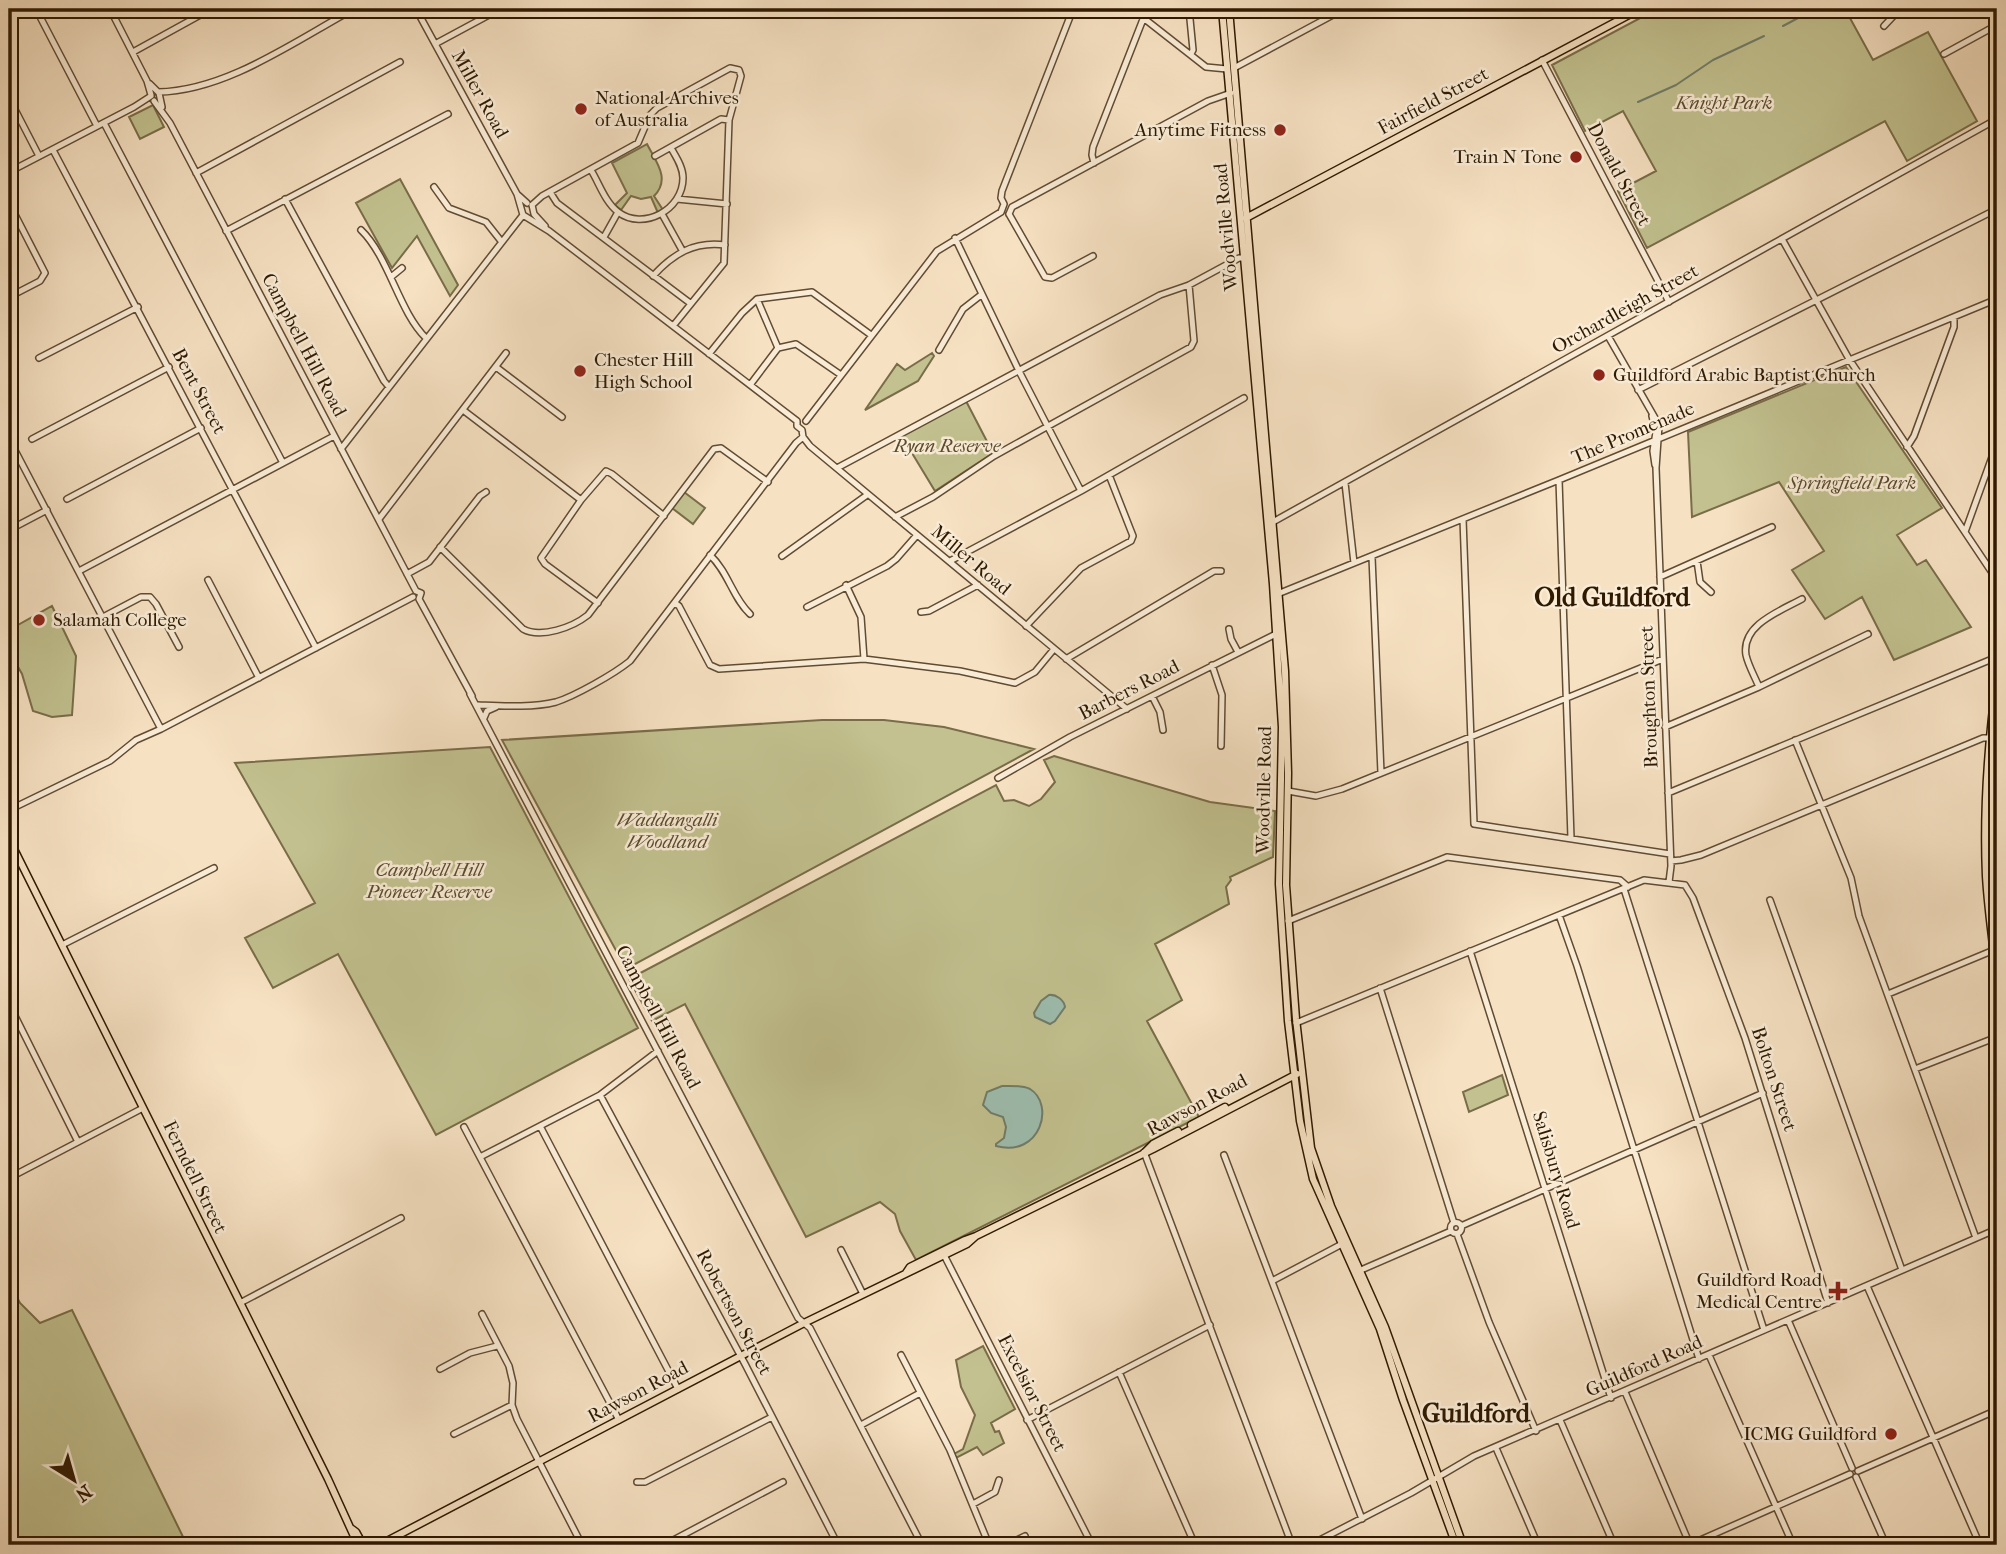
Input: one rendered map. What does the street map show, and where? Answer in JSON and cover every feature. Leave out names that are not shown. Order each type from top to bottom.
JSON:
[{"type":"main road","name":"Woodville Road","points":[[1222,9],[1245,218],[1270,523],[1285,796]]},
{"type":"main road","name":"Woodville Road","points":[[1229,9],[1230,68]]},
{"type":"main road","name":"Fairfield Street","points":[[1245,218],[1640,9]]},
{"type":"main road","name":"Woodville Road","points":[[1245,218],[1245,258],[1270,523],[1280,593],[1285,671],[1285,796],[1279,884],[1288,1021],[1305,1152],[1313,1179],[1380,1329],[1435,1478],[1463,1545]]},
{"type":"main road","points":[[1997,676],[1989,738],[1985,806],[1986,878],[1997,978]]},
{"type":"main road","name":"Woodville Road","points":[[1284,820],[1296,1023],[1308,1130],[1315,1163],[1331,1206],[1385,1327],[1456,1545]]},
{"type":"main road","name":"Ferndell Street","points":[[9,839],[352,1529],[356,1532],[360,1545]]},
{"type":"main road","name":"Rawson Road","points":[[374,1545],[385,1543],[804,1323],[944,1255],[976,1236],[1302,1072]]},
{"type":"main road","name":"Rawson Road","points":[[905,1273],[918,1263],[976,1236]]},
{"type":"main road","points":[[918,1263],[944,1255],[960,1242]]},
{"type":"street","points":[[36,9],[283,463]]},
{"type":"street","name":"Campbell Hill Road","points":[[110,9],[379,519],[416,596],[485,721]]},
{"type":"street","points":[[132,52],[211,9]]},
{"type":"street","points":[[9,172],[155,96],[227,78],[354,9]]},
{"type":"street","name":"Miller Road","points":[[415,9],[517,194],[527,205]]},
{"type":"street","points":[[435,44],[500,9]]},
{"type":"street","points":[[1002,212],[1002,191],[1073,9]]},
{"type":"street","points":[[1132,9],[1206,67],[1230,68],[1344,9]]},
{"type":"street","points":[[1094,163],[1093,147],[1147,9]]},
{"type":"street","points":[[1189,9],[1193,50],[1191,54]]},
{"type":"street","points":[[1884,26],[1900,9]]},
{"type":"street","points":[[1944,54],[1997,25]]},
{"type":"street","name":"Donald Street","points":[[1542,60],[1669,302]]},
{"type":"street","points":[[196,173],[400,62]]},
{"type":"street","points":[[527,205],[638,143],[650,115],[657,108],[730,68],[737,68],[741,76],[729,120],[724,263],[673,326]]},
{"type":"street","points":[[1009,214],[1012,207],[1208,101],[1233,92]]},
{"type":"street","points":[[9,98],[39,156]]},
{"type":"street","points":[[226,231],[448,114]]},
{"type":"street","points":[[655,156],[721,119],[729,120]]},
{"type":"street","name":"Orchardleigh Street","points":[[1270,523],[1997,119]]},
{"type":"street","points":[[591,170],[608,201],[618,212],[637,219],[648,219],[662,214],[677,199],[681,190],[683,174],[671,148]]},
{"type":"street","name":"Bent Street","points":[[52,150],[138,307],[316,648]]},
{"type":"street","points":[[434,187],[449,208],[486,222],[501,242]]},
{"type":"street","points":[[550,192],[557,203],[690,303]]},
{"type":"street","points":[[285,199],[389,387]]},
{"type":"street","points":[[677,199],[727,204]]},
{"type":"street","points":[[9,203],[44,270],[40,281],[9,297]]},
{"type":"street","points":[[1004,204],[1012,207]]},
{"type":"street","points":[[527,205],[529,215],[797,421],[797,426],[802,429]]},
{"type":"street","points":[[527,205],[529,215]]},
{"type":"street","points":[[1638,390],[1997,209]]},
{"type":"street","points":[[604,237],[618,212]]},
{"type":"street","points":[[802,429],[807,426],[806,421],[937,251],[955,239],[1002,212],[1009,214],[1046,281],[1093,256]]},
{"type":"street","points":[[662,214],[682,250]]},
{"type":"street","points":[[341,449],[501,242],[529,215]]},
{"type":"street","points":[[361,230],[391,277],[419,331],[426,338]]},
{"type":"street","points":[[955,239],[1081,491]]},
{"type":"street","points":[[1782,239],[1849,359],[1997,580]]},
{"type":"street","points":[[653,276],[682,250],[709,243],[725,245]]},
{"type":"street","points":[[837,468],[1160,295],[1189,285],[1239,258],[1245,258]]},
{"type":"street","points":[[391,277],[402,268]]},
{"type":"street","points":[[895,517],[933,497],[994,456],[1192,347],[1194,341],[1189,285]]},
{"type":"street","points":[[709,354],[757,299],[812,292],[871,335]]},
{"type":"street","points":[[939,350],[963,309],[981,295]]},
{"type":"street","points":[[757,299],[778,348]]},
{"type":"street","name":"The Promenade","points":[[1280,593],[1559,481],[1997,299]]},
{"type":"street","points":[[39,358],[138,307]]},
{"type":"street","points":[[1907,447],[1914,436],[1954,327],[1954,317]]},
{"type":"street","name":"Broughton Street","points":[[1608,336],[1652,416],[1656,432],[1653,451],[1656,468],[1671,863],[1669,882]]},
{"type":"street","points":[[750,386],[778,348],[796,344],[841,375]]},
{"type":"street","points":[[379,519],[506,354]]},
{"type":"street","points":[[32,439],[169,367]]},
{"type":"street","points":[[496,367],[562,417]]},
{"type":"street","points":[[950,561],[1081,491],[1244,398]]},
{"type":"street","points":[[463,410],[581,500]]},
{"type":"street","points":[[797,421],[806,421]]},
{"type":"street","points":[[67,499],[201,428]]},
{"type":"street","points":[[478,705],[557,701],[630,661],[803,437],[802,429]]},
{"type":"street","points":[[79,571],[334,436]]},
{"type":"street","name":"Miller Road","points":[[803,437],[867,494],[1127,709]]},
{"type":"street","points":[[9,439],[12,451],[47,510],[162,729]]},
{"type":"street","points":[[1965,532],[1997,443]]},
{"type":"street","points":[[440,547],[523,629],[531,633],[562,628],[578,623],[588,615],[714,449],[721,447],[768,482]]},
{"type":"street","points":[[598,603],[545,564],[541,558],[581,500],[606,471],[664,516]]},
{"type":"street","points":[[1026,626],[1081,568],[1131,541],[1133,536],[1109,475]]},
{"type":"street","points":[[1559,481],[1571,838]]},
{"type":"street","points":[[1345,483],[1354,563]]},
{"type":"street","points":[[407,574],[429,562],[480,496],[486,492]]},
{"type":"street","points":[[782,556],[867,494]]},
{"type":"street","points":[[9,530],[47,510]]},
{"type":"street","points":[[1463,519],[1474,824],[1571,838],[1671,863],[1702,855],[1983,738],[1989,738]]},
{"type":"street","points":[[1660,577],[1772,527]]},
{"type":"street","points":[[807,607],[896,559],[917,535]]},
{"type":"street","points":[[710,555],[722,567],[740,605],[750,614]]},
{"type":"street","points":[[1372,557],[1381,773]]},
{"type":"street","points":[[1697,561],[1700,582],[1711,592]]},
{"type":"street","points":[[1066,659],[1214,571],[1221,571]]},
{"type":"street","points":[[208,579],[259,678]]},
{"type":"street","points":[[846,585],[861,617],[864,659]]},
{"type":"street","points":[[921,612],[929,611],[978,585]]},
{"type":"street","points":[[9,810],[110,761],[136,740],[162,729],[416,596]]},
{"type":"street","points":[[103,617],[141,597],[150,597],[179,647]]},
{"type":"street","points":[[1759,687],[1746,657],[1748,634],[1761,622],[1802,599]]},
{"type":"street","points":[[675,603],[710,665],[715,668],[864,659],[960,671],[1013,683],[1030,676],[1054,649]]},
{"type":"street","points":[[1229,629],[1238,652]]},
{"type":"street","name":"Barbers Road","points":[[998,778],[1070,737],[1276,634]]},
{"type":"street","points":[[1665,727],[1759,687],[1868,634]]},
{"type":"street","points":[[1668,793],[1997,657]]},
{"type":"street","points":[[1285,796],[1323,795],[1663,659]]},
{"type":"street","points":[[1212,665],[1222,695],[1221,746]]},
{"type":"street","name":"Campbell Hill Road","points":[[470,694],[798,1318],[810,1328],[922,1545]]},
{"type":"street","points":[[1152,696],[1160,712],[1163,730]]},
{"type":"street","points":[[485,721],[487,711],[499,706]]},
{"type":"street","points":[[1795,740],[1853,886],[1856,904],[1976,1238]]},
{"type":"street","points":[[1288,921],[1447,857],[1620,880],[1626,888],[1764,1330]]},
{"type":"street","points":[[62,945],[214,868]]},
{"type":"street","points":[[1296,1023],[1644,880],[1669,882]]},
{"type":"street","name":"Bolton Street","points":[[1669,882],[1685,885],[1693,898],[1763,1094],[1828,1303]]},
{"type":"street","points":[[1770,901],[1902,1270]]},
{"type":"street","points":[[1559,915],[1699,1359]]},
{"type":"street","points":[[1888,994],[1994,950]]},
{"type":"street","name":"Salisbury Road","points":[[1470,951],[1611,1398]]},
{"type":"street","points":[[1380,988],[1454,1223],[1461,1226],[1763,1094]]},
{"type":"street","points":[[9,1003],[78,1142]]},
{"type":"street","points":[[1915,1069],[1997,1037]]},
{"type":"street","points":[[480,1157],[600,1095],[658,1051]]},
{"type":"street","name":"Robertson Street","points":[[600,1095],[838,1545]]},
{"type":"street","points":[[9,1166],[11,1177],[143,1108]]},
{"type":"street","points":[[540,1126],[678,1389]]},
{"type":"street","points":[[464,1127],[619,1420]]},
{"type":"street","points":[[1144,1152],[1292,1545]]},
{"type":"street","points":[[1224,1155],[1362,1519]]},
{"type":"street","points":[[240,1303],[401,1218]]},
{"type":"street","points":[[1454,1223],[1450,1227],[1536,1431]]},
{"type":"street","points":[[1361,1270],[1454,1232],[1460,1232],[1461,1226]]},
{"type":"street","name":"Guildford Road","points":[[1310,1545],[1467,1460],[1997,1229]]},
{"type":"street","points":[[1272,1281],[1342,1244]]},
{"type":"street","points":[[841,1250],[863,1294]]},
{"type":"street","name":"Excelsior Street","points":[[944,1255],[1092,1545]]},
{"type":"street","points":[[1867,1286],[1980,1545]]},
{"type":"street","points":[[482,1314],[511,1374],[512,1405],[517,1419],[582,1545]]},
{"type":"street","points":[[1788,1320],[1886,1545]]},
{"type":"street","points":[[1027,1419],[1210,1325]]},
{"type":"street","points":[[440,1369],[470,1353],[497,1346]]},
{"type":"street","points":[[901,1355],[950,1450],[973,1504],[984,1544]]},
{"type":"street","points":[[1709,1355],[1793,1545]]},
{"type":"street","points":[[1119,1372],[1195,1545]]},
{"type":"street","points":[[1625,1392],[1690,1545],[1997,1410]]},
{"type":"street","points":[[861,1425],[920,1394]]},
{"type":"street","points":[[454,1434],[512,1405]]},
{"type":"street","points":[[637,1482],[645,1482],[772,1417]]},
{"type":"street","points":[[1560,1420],[1614,1545]]},
{"type":"street","points":[[1496,1448],[1538,1545]]},
{"type":"street","points":[[973,1504],[995,1492],[999,1480]]},
{"type":"street","points":[[664,1545],[783,1482]]},
{"type":"street","points":[[1007,1545],[1025,1536]]},
{"type":"green space","name":"Knight Park","points":[[1657,9],[1845,9],[1873,60],[1928,32],[1977,121],[1907,161],[1885,121],[1647,248],[1618,191],[1656,171],[1623,111],[1585,131],[1552,65]]},
{"type":"green space","points":[[153,105],[164,127],[140,139],[129,117]]},
{"type":"green space","points":[[647,144],[662,177],[659,190],[654,196],[663,210],[658,213],[651,197],[641,199],[631,196],[621,210],[615,205],[627,193],[612,163]]},
{"type":"green space","points":[[400,179],[458,285],[450,296],[417,236],[392,268],[356,203]]},
{"type":"green space","points":[[932,353],[934,356],[918,381],[865,410],[897,364],[905,370]]},
{"type":"green space","name":"Springfield Park","points":[[1846,367],[1942,508],[1897,535],[1917,565],[1926,560],[1971,627],[1894,660],[1862,597],[1825,619],[1792,570],[1824,551],[1779,482],[1692,517],[1688,432]]},
{"type":"green space","name":"Ryan Reserve","points":[[966,401],[993,453],[935,491],[901,435]]},
{"type":"green space","points":[[684,492],[705,508],[693,524],[672,508]]},
{"type":"green space","points":[[52,606],[76,656],[72,715],[52,717],[33,711],[22,674],[9,651],[9,630]]},
{"type":"green space","name":"Waddangalli Woodland","points":[[822,720],[884,720],[944,727],[1034,749],[626,969],[502,740]]},
{"type":"green space","name":"Campbell Hill Pioneer Reserve","points":[[490,747],[638,1028],[436,1135],[338,954],[273,988],[245,938],[315,903],[235,763]]},
{"type":"green space","points":[[1054,756],[1210,802],[1275,811],[1273,857],[1230,877],[1226,887],[1229,904],[1155,944],[1182,1000],[1147,1021],[1199,1117],[916,1260],[900,1231],[895,1214],[880,1202],[806,1237],[685,1004],[652,1021],[629,979],[996,785],[1004,801],[1014,800],[1029,806],[1041,799],[1055,782],[1044,760]]},
{"type":"green space","points":[[1502,1075],[1508,1095],[1469,1112],[1463,1092]]},
{"type":"green space","points":[[9,1282],[20,1303],[40,1323],[72,1310],[187,1545],[9,1545]]},
{"type":"green space","points":[[983,1346],[1015,1409],[991,1423],[995,1432],[999,1431],[1004,1443],[983,1455],[977,1447],[956,1458],[954,1454],[963,1449],[975,1415],[961,1387],[956,1360]]},
{"type":"shaded area","points":[[1049,995],[1059,998],[1065,1007],[1050,1024],[1035,1017],[1034,1013],[1041,1001]]},
{"type":"shaded area","points":[[1002,1086],[1030,1089],[1038,1096],[1042,1106],[1039,1128],[1033,1137],[1024,1144],[1011,1148],[996,1146],[1004,1138],[1006,1127],[1003,1117],[991,1113],[983,1105],[987,1092]]},
{"type":"waterway","points":[[1783,26],[1800,17],[1806,9]]},
{"type":"waterway","points":[[1638,102],[1676,85],[1713,60],[1764,36]]},
{"type":"waterway","points":[[9,1520],[15,1545]]},
{"type":"place","name":"National Archives of Australia","points":[[581,109]]},
{"type":"place","name":"Anytime Fitness","points":[[1280,130]]},
{"type":"place","name":"Train N Tone","points":[[1576,157]]},
{"type":"place","name":"Chester Hill High School","points":[[580,371]]},
{"type":"place","name":"Guildford Arabic Baptist Church","points":[[1599,375]]},
{"type":"place","name":"Salamah College","points":[[39,620]]},
{"type":"place","name":"Guildford Road Medical Centre","points":[[1838,1291]]},
{"type":"place","name":"ICMG Guildford","points":[[1891,1434]]},
{"type":"district","name":"Old Guildford","points":[[1612,597]]},
{"type":"district","name":"Guildford","points":[[1476,1413]]}]
